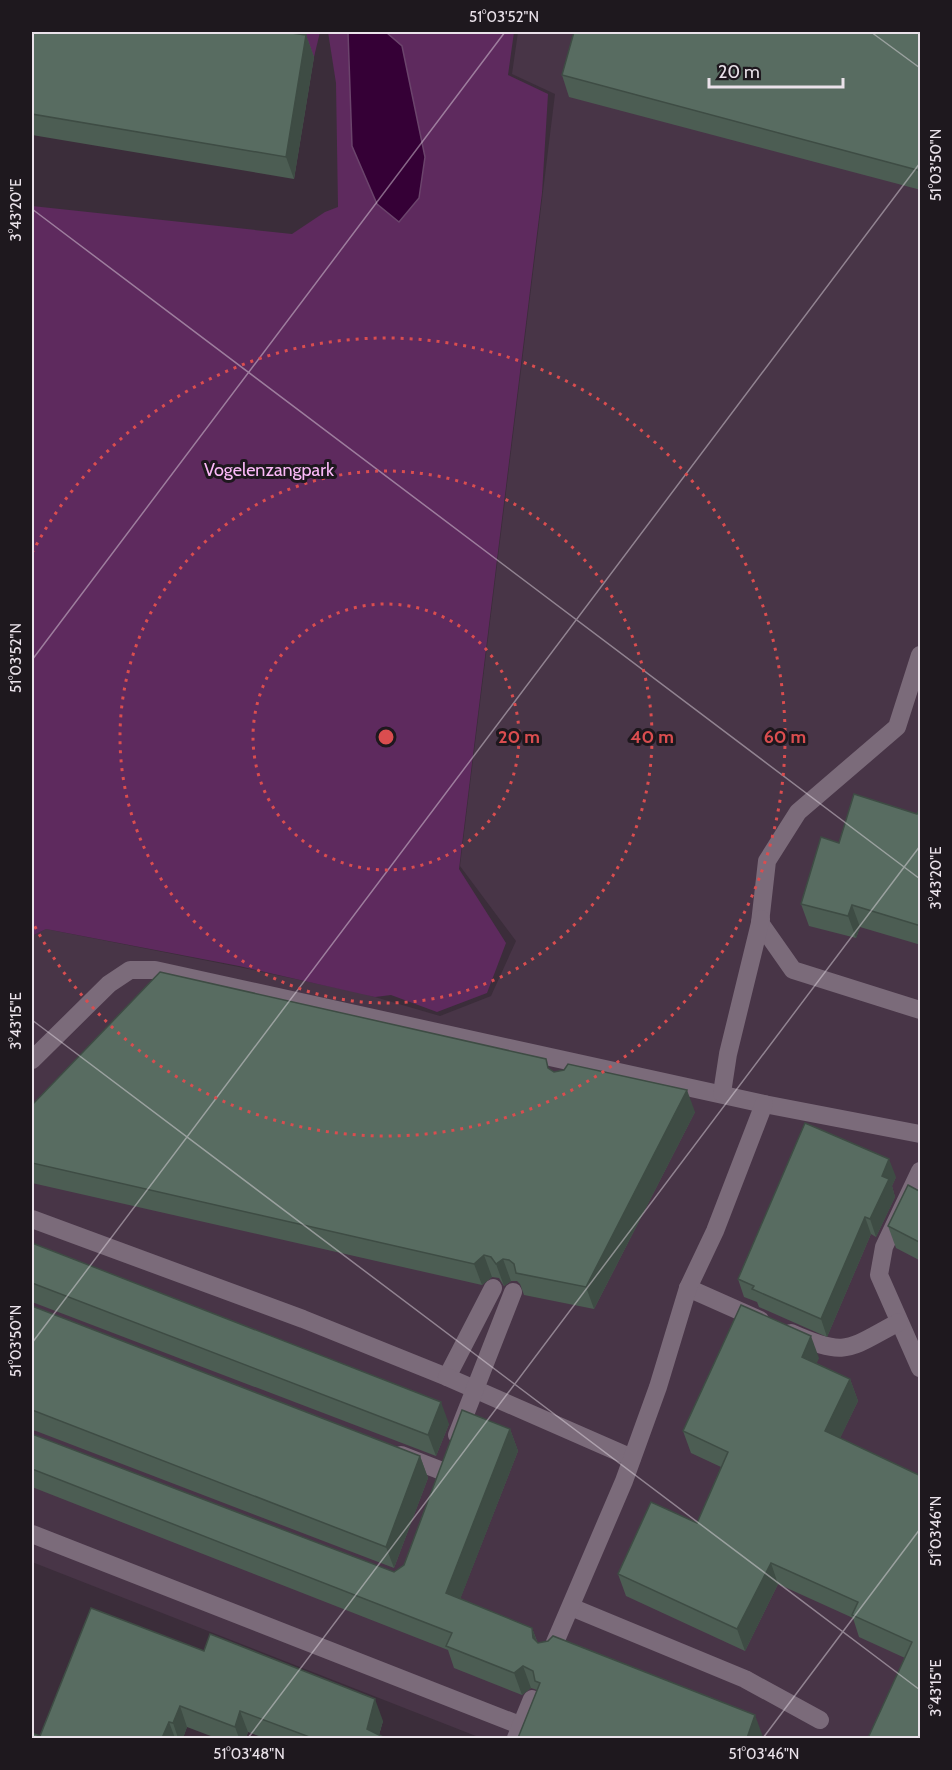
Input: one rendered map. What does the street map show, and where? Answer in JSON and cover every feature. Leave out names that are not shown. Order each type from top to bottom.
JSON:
[{"type":"street","points":[[722,1094],[728,1054],[761,919],[767,861],[798,813],[897,727],[921,656]]},
{"type":"street","points":[[761,919],[793,970],[921,1010]]},
{"type":"street","points":[[32,1060],[109,984],[130,970],[154,970],[574,1060],[764,1104],[921,1134]]},
{"type":"street","points":[[565,1083],[574,1060]]},
{"type":"street","points":[[550,1654],[632,1458],[658,1387],[688,1288],[716,1231],[764,1104]]},
{"type":"street","points":[[921,1171],[884,1247],[879,1275],[921,1368]]},
{"type":"street","points":[[32,1219],[303,1319],[447,1377],[632,1458]]},
{"type":"street","points":[[447,1377],[494,1288]]},
{"type":"street","points":[[688,1288],[824,1348],[849,1348],[899,1322]]},
{"type":"street","points":[[434,1493],[513,1292]]},
{"type":"street","points":[[386,1450],[442,1471]]},
{"type":"street","points":[[32,1534],[519,1732],[532,1699]]},
{"type":"street","points":[[571,1607],[745,1679],[820,1720]]},
{"type":"shaded area","points":[[348,32],[387,33],[402,46],[425,157],[419,198],[399,222],[377,204],[352,146]]},
{"type":"shaded area","points":[[518,32],[920,32],[920,1738],[481,1738],[32,1562],[32,936],[46,929],[361,993],[440,1016],[491,996],[516,941],[460,866],[555,94],[512,74]]},
{"type":"green space","points":[[274,32],[320,32],[314,57],[270,49]]},
{"type":"green space","name":"Vogelenzangpark","points":[[328,32],[514,32],[508,75],[548,94],[542,193],[459,869],[506,943],[487,993],[437,1012],[391,995],[375,997],[239,966],[46,929],[32,936],[32,206],[292,234],[325,212],[338,207],[336,83]]},
{"type":"building","points":[[32,32],[284,32],[306,35],[286,157],[32,114]]},
{"type":"building","points":[[574,32],[921,32],[921,171],[562,75]]},
{"type":"building","points":[[854,794],[917,814],[921,805],[921,926],[852,905],[848,916],[801,904],[821,837],[839,843]]},
{"type":"building","points":[[160,972],[546,1059],[548,1068],[554,1072],[564,1070],[568,1064],[687,1090],[586,1287],[516,1273],[514,1264],[509,1260],[503,1259],[496,1264],[491,1257],[484,1255],[474,1264],[32,1163],[32,1105]]},
{"type":"building","points":[[805,1123],[889,1159],[882,1176],[889,1179],[870,1219],[865,1217],[821,1319],[752,1289],[754,1286],[738,1279]]},
{"type":"building","points":[[908,1185],[921,1192],[921,1243],[888,1226]]},
{"type":"building","points":[[32,1243],[441,1402],[428,1435],[32,1283]]},
{"type":"building","points":[[741,1305],[811,1336],[802,1357],[850,1379],[825,1431],[921,1476],[921,1738],[868,1738],[912,1642],[852,1615],[858,1602],[771,1563],[737,1629],[618,1574],[651,1502],[697,1523],[728,1452],[683,1431]]},
{"type":"building","points":[[32,1306],[420,1456],[386,1547],[32,1410]]},
{"type":"building","points":[[462,1410],[510,1429],[446,1593],[532,1628],[533,1638],[538,1643],[548,1641],[553,1636],[755,1715],[747,1738],[518,1738],[540,1683],[535,1681],[533,1671],[523,1666],[514,1673],[446,1646],[452,1633],[32,1469],[32,1434],[394,1572],[404,1565]]},
{"type":"building","points":[[91,1608],[204,1651],[210,1634],[375,1699],[367,1729],[385,1738],[312,1738],[240,1711],[235,1727],[180,1706],[173,1723],[169,1722],[162,1738],[32,1738],[32,1733],[40,1736]]}]
